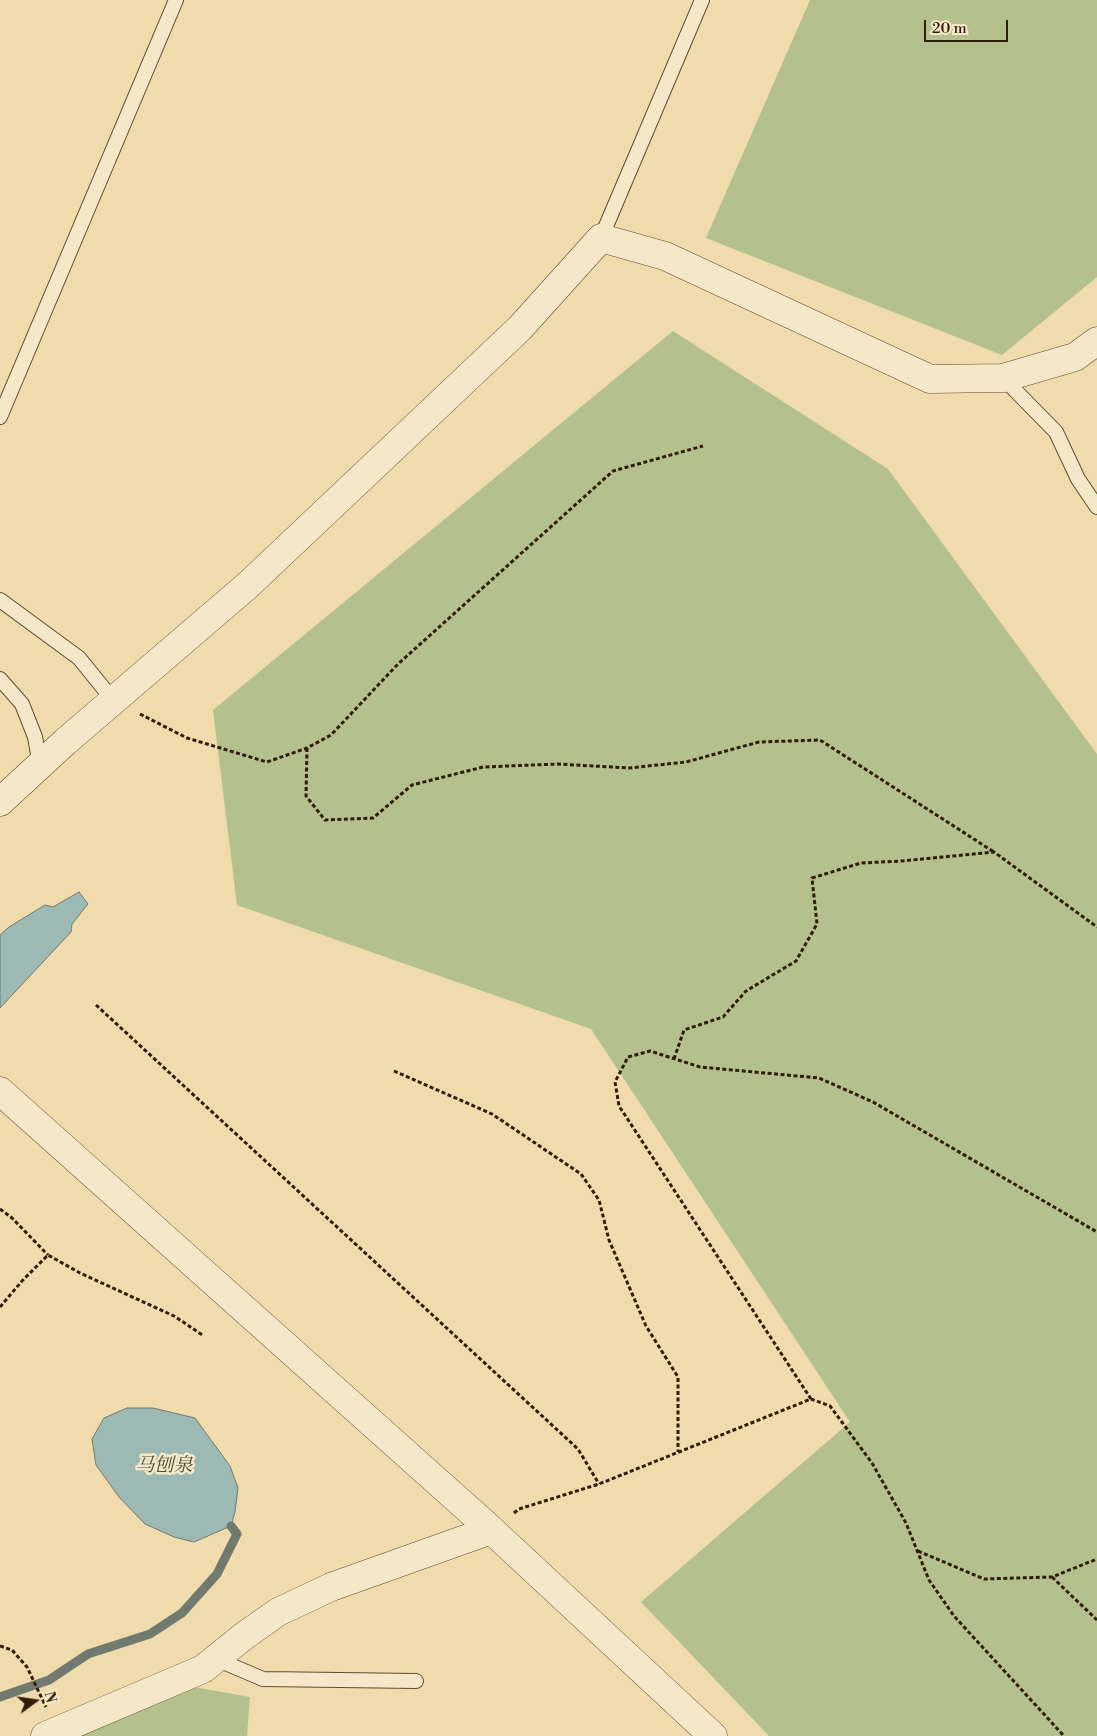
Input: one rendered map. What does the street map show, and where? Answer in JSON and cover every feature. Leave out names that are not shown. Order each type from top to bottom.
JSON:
[{"type":"street","points":[[0,802],[113,700],[248,585],[520,328],[601,238],[665,256],[930,379],[1003,378],[1075,357],[1097,341]]},
{"type":"street","points":[[0,1091],[491,1530],[713,1736]]},
{"type":"street","points":[[46,1736],[203,1669],[278,1612],[331,1587],[491,1530]]},
{"type":"lane","points":[[0,417],[176,0]]},
{"type":"lane","points":[[601,238],[702,0]]},
{"type":"lane","points":[[1003,378],[1056,432],[1078,479],[1097,507]]},
{"type":"lane","points":[[0,600],[79,658],[113,700]]},
{"type":"lane","points":[[0,679],[22,704],[35,737],[40,765]]},
{"type":"lane","points":[[216,1659],[263,1679],[416,1681]]},
{"type":"path","points":[[113,700],[187,738],[267,762],[307,748],[331,736],[398,664],[613,471],[703,446]]},
{"type":"path","points":[[307,748],[306,796],[325,820],[373,818],[412,785],[483,767],[558,764],[629,768],[686,762],[760,742],[820,740],[994,852],[1097,927]]},
{"type":"path","points":[[674,1059],[684,1030],[723,1016],[746,991],[796,961],[817,924],[812,878],[861,863],[994,852]]},
{"type":"path","points":[[96,1004],[578,1448],[599,1484]]},
{"type":"path","points":[[1064,1736],[954,1616],[929,1580],[906,1523],[872,1462],[830,1406],[811,1399],[619,1106],[615,1082],[628,1057],[650,1051],[700,1067],[819,1078],[873,1102],[1097,1232]]},
{"type":"path","points":[[394,1071],[492,1114],[581,1174],[599,1200],[609,1240],[646,1326],[678,1377],[678,1452]]},
{"type":"path","points":[[0,1208],[48,1255],[80,1273],[174,1316],[204,1336]]},
{"type":"path","points":[[0,1307],[48,1255]]},
{"type":"path","points":[[491,1530],[519,1509],[599,1484],[811,1399]]},
{"type":"path","points":[[917,1551],[984,1579],[1052,1577],[1097,1559]]},
{"type":"path","points":[[1052,1577],[1097,1620]]},
{"type":"path","points":[[0,1646],[12,1650],[27,1668],[45,1705]]},
{"type":"green space","points":[[810,0],[1097,0],[1097,277],[1002,355],[706,238]]},
{"type":"green space","points":[[673,331],[888,469],[1097,754],[1097,1736],[769,1736],[641,1602],[850,1422],[591,1029],[237,905],[213,710]]},
{"type":"green space","points":[[194,1687],[250,1697],[247,1736],[79,1736]]},
{"type":"water","points":[[79,892],[88,904],[72,924],[71,932],[0,1008],[0,935],[9,927],[45,905],[53,907]]},
{"type":"water","name":"马刨泉","points":[[127,1408],[153,1408],[195,1418],[230,1466],[238,1488],[231,1526],[194,1542],[174,1537],[145,1524],[119,1497],[96,1465],[92,1439],[104,1418]]},
{"type":"waterway","points":[[0,1697],[49,1680],[88,1654],[150,1634],[182,1613],[217,1574],[237,1534],[231,1526]]}]
